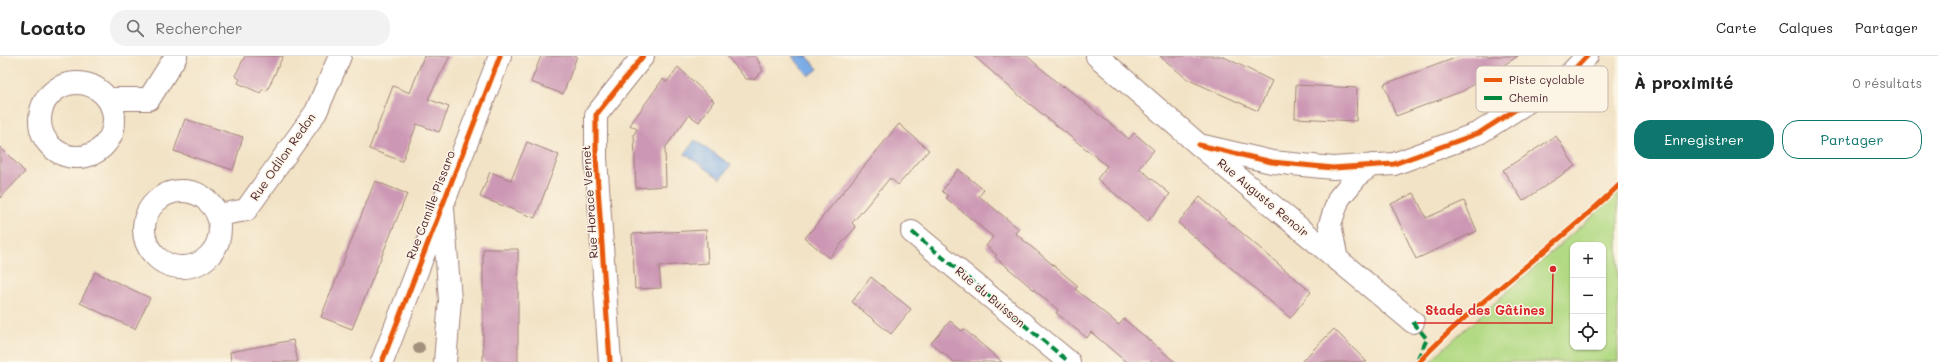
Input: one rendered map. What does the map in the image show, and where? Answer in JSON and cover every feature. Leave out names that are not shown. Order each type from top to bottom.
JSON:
[{"type":"street","points":[[109,99],[150,99],[176,56]]},
{"type":"street","name":"Rue Odilon Redon","points":[[218,215],[246,210],[316,112],[340,56]]},
{"type":"street","name":"Rue Camille Pissaro","points":[[382,362],[442,202],[500,56]]},
{"type":"street","name":"Rue Horace Vernet","points":[[610,362],[596,158],[596,115],[643,56]]},
{"type":"street","name":"Rue Auguste Renoir","points":[[1097,56],[1199,145],[1413,322]]},
{"type":"street","points":[[1578,66],[1587,56]]},
{"type":"street","points":[[1199,145],[1272,162],[1333,168],[1394,164],[1479,133],[1512,112]]},
{"type":"street","points":[[1337,260],[1330,224],[1339,198],[1359,174],[1372,166]]},
{"type":"street","name":"Rue Camille Pissaro","points":[[442,202],[450,300],[445,362]]},
{"type":"street","name":"Rue du Buisson","points":[[912,232],[1069,362]]},
{"type":"green space","points":[[1618,193],[1618,362],[1430,362],[1445,347]]},
{"type":"water","points":[[792,56],[807,56],[818,69],[809,76]]},
{"type":"water","points":[[695,140],[731,165],[721,179],[685,154]]},
{"type":"building","points":[[245,56],[283,56],[267,91],[263,89],[260,93],[238,83],[240,79],[235,76]]},
{"type":"building","points":[[424,56],[450,56],[428,99],[449,107],[439,132],[417,124],[402,161],[369,149],[393,86],[410,93]]},
{"type":"building","points":[[541,56],[577,56],[563,94],[531,82]]},
{"type":"building","points":[[727,56],[756,56],[763,71],[754,79],[746,79]]},
{"type":"building","points":[[974,56],[1027,56],[1062,87],[1063,85],[1129,139],[1134,133],[1154,150],[1139,168],[1170,194],[1148,221],[1097,179],[1107,166],[1021,97]]},
{"type":"building","points":[[1160,56],[1222,56],[1272,81],[1258,111],[1187,79]]},
{"type":"building","points":[[1461,56],[1518,56],[1502,66],[1476,66],[1476,83],[1463,91],[1396,116],[1384,84]]},
{"type":"building","points":[[678,67],[714,101],[699,122],[689,115],[665,148],[666,186],[636,188],[634,134],[637,129],[630,125],[663,79],[667,82]]},
{"type":"building","points":[[1296,85],[1357,88],[1356,121],[1295,118]]},
{"type":"building","points":[[185,119],[243,137],[233,170],[174,151]]},
{"type":"building","points":[[899,124],[929,150],[898,185],[890,178],[852,223],[856,227],[829,258],[805,238]]},
{"type":"building","points":[[1556,136],[1575,166],[1523,201],[1503,170]]},
{"type":"building","points":[[527,142],[559,155],[535,218],[480,197],[490,172],[511,180]]},
{"type":"building","points":[[0,147],[25,172],[0,198]]},
{"type":"building","points":[[958,169],[984,190],[979,196],[1019,229],[1015,233],[1078,286],[1075,289],[1119,325],[1124,319],[1175,362],[1126,362],[1091,332],[1087,338],[1056,313],[1058,310],[995,257],[997,255],[986,246],[993,237],[946,198],[948,196],[942,191]]},
{"type":"building","points":[[375,181],[407,194],[352,329],[321,317]]},
{"type":"building","points":[[1414,193],[1426,218],[1464,201],[1477,231],[1416,259],[1391,204]]},
{"type":"building","points":[[1200,197],[1311,292],[1290,318],[1178,223]]},
{"type":"building","points":[[706,230],[708,263],[659,266],[661,288],[635,289],[632,234]]},
{"type":"building","points":[[483,249],[518,249],[518,362],[483,362]]},
{"type":"building","points":[[95,272],[150,298],[135,329],[80,303]]},
{"type":"building","points":[[871,277],[911,309],[891,334],[852,302]]},
{"type":"building","points":[[950,321],[962,331],[964,329],[1002,362],[954,362],[931,343]]},
{"type":"building","points":[[1334,329],[1367,362],[1301,362]]},
{"type":"building","points":[[293,340],[298,362],[231,362],[230,352]]},
{"type":"marked path","points":[[912,232],[1069,362]]},
{"type":"marked path","points":[[1413,322],[1427,339],[1416,362]]},
{"type":"cycle path","points":[[382,362],[500,56]]},
{"type":"cycle path","points":[[610,362],[596,158],[596,115],[643,56]]},
{"type":"cycle path","points":[[1578,66],[1587,56]]},
{"type":"cycle path","points":[[1199,145],[1272,162],[1333,168],[1394,164],[1479,133],[1512,112]]},
{"type":"cycle path","points":[[1419,362],[1442,338],[1492,294],[1569,231],[1618,186]]},
{"type":"place","name":"Stade des Gâtines","points":[[1553,269]]}]
